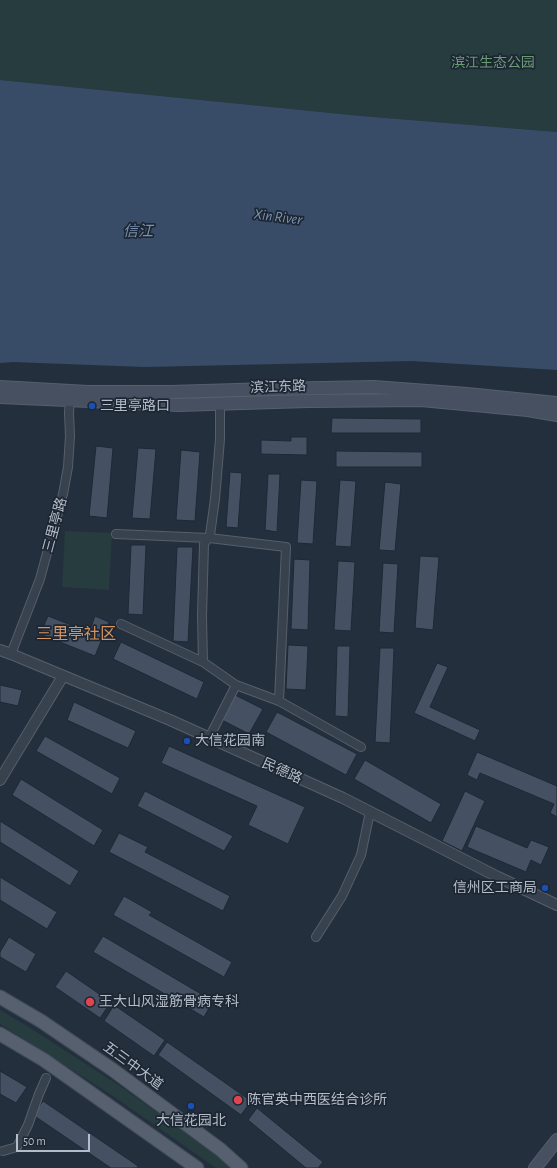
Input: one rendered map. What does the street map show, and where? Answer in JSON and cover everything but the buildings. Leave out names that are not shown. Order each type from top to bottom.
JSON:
[{"type":"main road","name":"滨江东路","points":[[0,387],[178,405],[308,401],[421,400],[528,410],[557,415]]},
{"type":"main road","name":"滨江东路","points":[[0,397],[70,395],[88,392],[172,392],[374,387],[557,403]]},
{"type":"main road","name":"五三中大道","points":[[0,997],[41,1021],[113,1070],[221,1150],[241,1168]]},
{"type":"main road","points":[[0,1034],[44,1060],[197,1168]]},
{"type":"main road","points":[[536,1168],[557,1140]]},
{"type":"main road","points":[[544,1168],[557,1152]]},
{"type":"street","name":"三里亭路","points":[[11,654],[40,579],[63,494],[68,466],[70,395]]},
{"type":"street","points":[[202,662],[204,544],[210,535],[215,499],[220,439],[220,404]]},
{"type":"street","points":[[116,534],[208,538],[286,547],[279,701]]},
{"type":"street","points":[[121,624],[202,662],[236,685],[279,701],[361,747]]},
{"type":"street","name":"民德路","points":[[0,650],[170,720],[343,798],[498,877],[556,904]]},
{"type":"street","points":[[0,780],[63,676]]},
{"type":"street","points":[[208,738],[236,685]]},
{"type":"street","points":[[316,937],[342,896],[361,855],[370,812]]},
{"type":"street","points":[[2,1151],[17,1147],[28,1125],[46,1078]]},
{"type":"green space","name":"滨江生态公园","points":[[0,0],[557,0],[557,132],[361,116],[0,80]]},
{"type":"green space","points":[[65,531],[112,533],[109,590],[62,587]]},
{"type":"green space","points":[[0,1010],[120,1086],[209,1149],[232,1168],[216,1168],[113,1096],[0,1024]]},
{"type":"water","name":"信江","points":[[0,80],[361,116],[557,132],[557,370],[412,361],[144,367],[13,362],[0,363]]},
{"type":"place","name":"三里亭路口","points":[[92,406]]},
{"type":"place","name":"大信花园南","points":[[187,741]]},
{"type":"place","name":"信州区工商局","points":[[545,888]]},
{"type":"place","name":"王大山风湿筋骨病专科","points":[[90,1002]]},
{"type":"place","name":"陈官英中西医结合诊所","points":[[238,1100]]},
{"type":"place","name":"大信花园北","points":[[191,1106]]},
{"type":"district","name":"三里亭社区","points":[[76,634]]},
{"type":"water label","name":"Xin River","points":[[278,217]]}]
